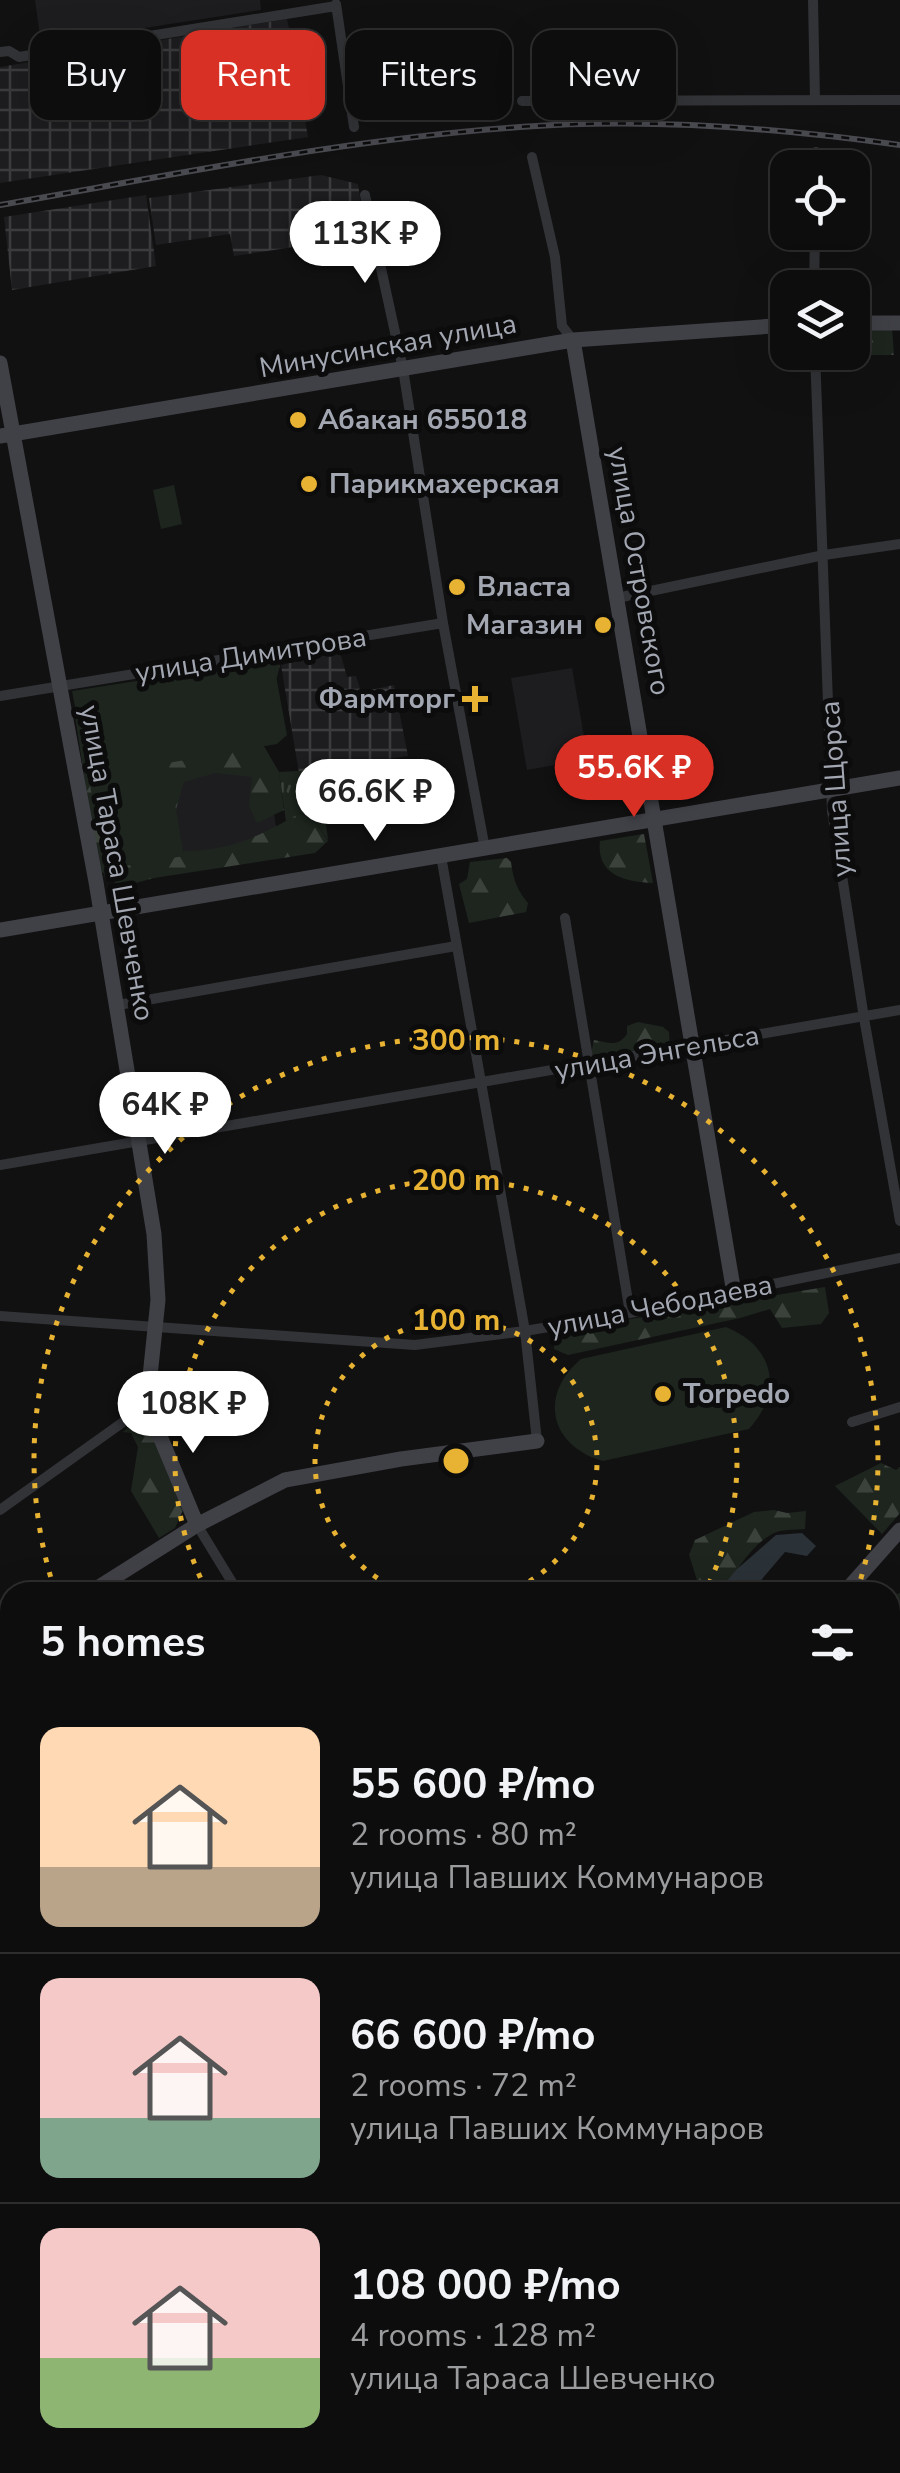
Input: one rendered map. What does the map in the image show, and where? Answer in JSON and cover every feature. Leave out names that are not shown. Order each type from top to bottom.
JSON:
[{"type":"street","points":[[813,0],[815,99]]},
{"type":"street","points":[[0,52],[9,51],[19,57],[336,3],[354,127]]},
{"type":"street","points":[[522,101],[900,100]]},
{"type":"street","name":"улица Островского","points":[[532,156],[555,258],[562,326],[573,340],[734,1293]]},
{"type":"street","points":[[365,194],[403,369],[443,623],[485,849]]},
{"type":"street","points":[[870,323],[900,323]]},
{"type":"street","name":"Минусинская улица","points":[[7,436],[573,340],[770,325]]},
{"type":"street","name":"улица Тараса Шевченко","points":[[0,363],[7,436],[102,913],[154,1234],[157,1327],[147,1404],[197,1525],[232,1582]]},
{"type":"street","name":"улица Щорса","points":[[816,370],[831,790],[838,865],[900,1221]]},
{"type":"street","points":[[617,598],[824,555],[900,544]]},
{"type":"street","name":"улица Димитрова","points":[[0,696],[443,623]]},
{"type":"street","points":[[0,930],[900,778]]},
{"type":"street","points":[[119,1582],[197,1525],[285,1480],[401,1458],[538,1441],[525,1331],[441,856]]},
{"type":"street","points":[[564,918],[630,1313]]},
{"type":"street","points":[[118,1006],[456,946]]},
{"type":"street","name":"улица Энгельса","points":[[0,1165],[900,1010]]},
{"type":"street","name":"улица Чебодаева","points":[[0,1316],[414,1344],[630,1313],[900,1258]]},
{"type":"street","points":[[0,1510],[147,1404]]},
{"type":"street","points":[[852,1422],[900,1408]]},
{"type":"street","points":[[853,1582],[900,1530]]},
{"type":"shaded area","points":[[35,0],[260,0],[261,10],[132,30],[39,30]]},
{"type":"shaded area","points":[[287,19],[289,30],[221,30]]},
{"type":"shaded area","points":[[181,37],[181,120],[305,120],[308,137],[0,183],[0,67],[30,62],[30,120],[161,120],[161,40]]},
{"type":"shaded area","points":[[321,175],[358,184],[366,236],[234,256],[230,234],[156,245],[149,198]]},
{"type":"shaded area","points":[[146,195],[156,266],[12,290],[4,217]]},
{"type":"shaded area","points":[[340,652],[347,677],[356,676],[361,692],[394,685],[408,756],[299,773],[281,665]]},
{"type":"shaded area","points":[[572,668],[588,759],[527,770],[511,678]]},
{"type":"shaded area","points":[[263,746],[280,851],[105,879],[88,779]]},
{"type":"shaded area","points":[[802,1533],[816,1546],[807,1556],[785,1552],[760,1582],[726,1582],[736,1570],[776,1535]]},
{"type":"green space","points":[[870,328],[892,328],[894,355],[870,355]]},
{"type":"green space","points":[[174,485],[182,524],[161,529],[153,490]]},
{"type":"green space","points":[[282,657],[261,741],[279,772],[284,810],[257,823],[249,806],[252,777],[215,773],[184,782],[174,816],[177,851],[241,842],[300,813],[315,821],[328,841],[315,853],[154,878],[121,887],[98,869],[74,709],[80,693]]},
{"type":"green space","points":[[273,660],[287,735],[277,744],[168,763],[184,856],[106,869],[72,691]]},
{"type":"green space","points":[[319,770],[328,840],[315,821],[300,813],[286,821],[279,772]]},
{"type":"green space","points":[[644,834],[653,883],[632,881],[608,869],[600,853],[600,841]]},
{"type":"green space","points":[[507,858],[518,889],[528,903],[526,912],[469,923],[459,884],[467,879],[470,862]]},
{"type":"green space","points":[[638,1022],[663,1027],[669,1032],[670,1047],[591,1054],[594,1040],[620,1041],[627,1034],[627,1026]]},
{"type":"green space","points":[[825,1287],[829,1313],[821,1324],[782,1328],[770,1309],[568,1355],[554,1349],[558,1331]]},
{"type":"green space","name":"Torpedo","points":[[726,1327],[755,1346],[769,1371],[767,1400],[749,1429],[603,1461],[585,1454],[561,1432],[555,1403],[559,1388],[581,1359]]},
{"type":"green space","points":[[146,1417],[183,1510],[175,1528],[159,1538],[131,1491],[138,1447],[131,1433],[123,1432]]},
{"type":"green space","points":[[881,1463],[896,1470],[900,1467],[900,1513],[882,1534],[835,1486]]},
{"type":"green space","points":[[806,1511],[805,1529],[779,1531],[764,1539],[730,1582],[698,1582],[689,1555],[695,1540],[754,1512]]},
{"type":"railway","points":[[0,205],[324,149],[520,127],[616,123],[711,126],[900,145]]},
{"type":"place","name":"Абакан 655018","points":[[298,420]]},
{"type":"place","name":"Парикмахерская","points":[[309,484]]},
{"type":"place","name":"Власта","points":[[457,587]]},
{"type":"place","name":"Магазин","points":[[603,625]]},
{"type":"place","name":"Фармторг","points":[[475,699]]},
{"type":"place","name":"Torpedo","points":[[663,1394]]}]
